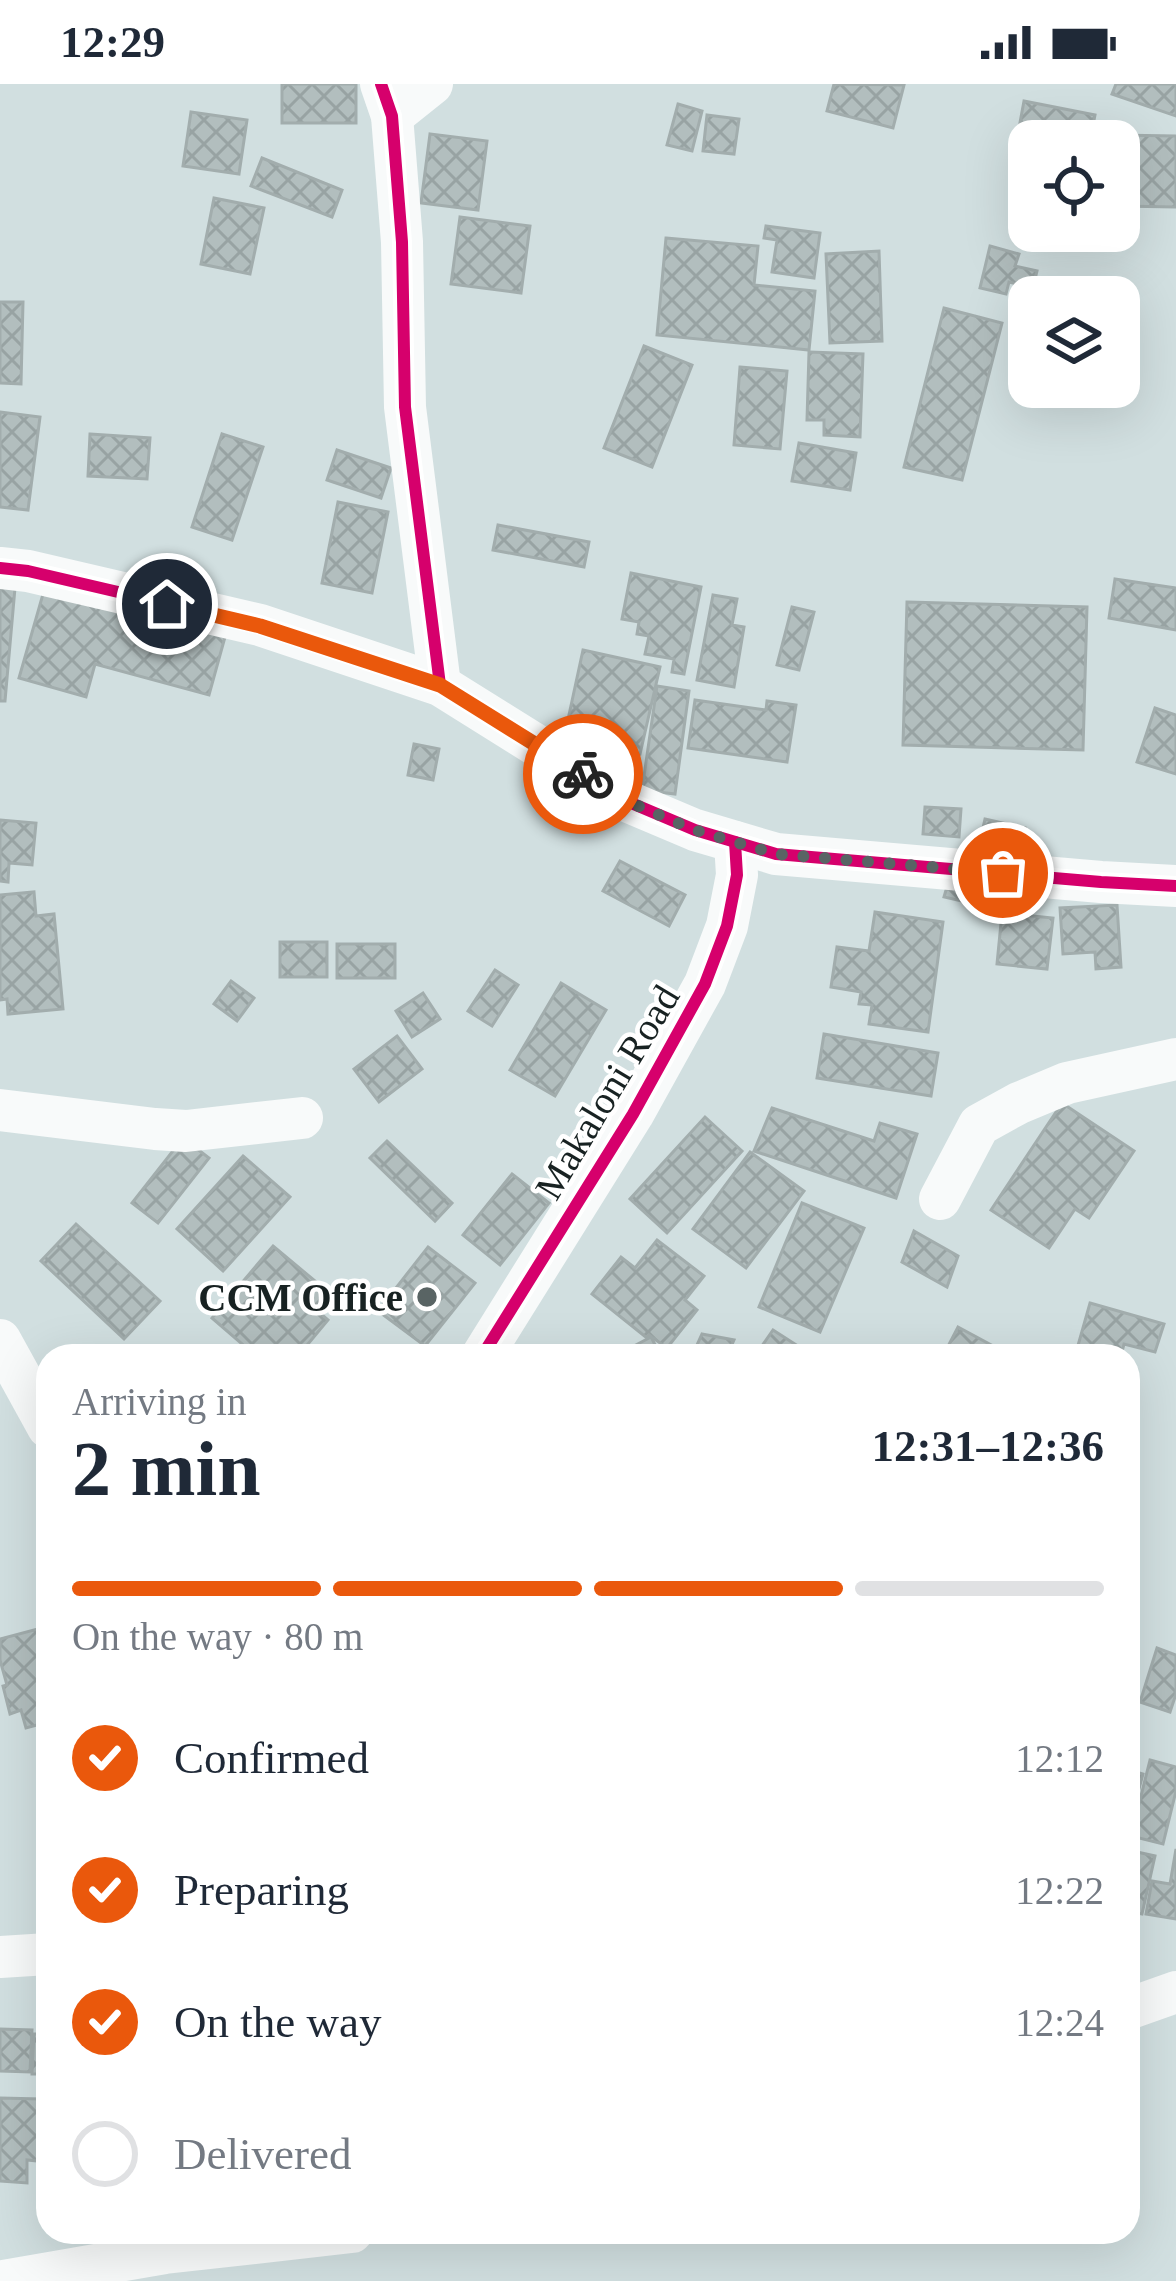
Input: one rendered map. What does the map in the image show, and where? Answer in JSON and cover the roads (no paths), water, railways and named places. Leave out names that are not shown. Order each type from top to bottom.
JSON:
[{"type":"street","points":[[432,84],[386,100],[402,242],[405,406],[440,685]]},
{"type":"street","points":[[0,568],[260,626],[440,685],[624,800],[695,830],[776,854],[1176,886]]},
{"type":"street","name":"Makaloni Road","points":[[489,1344],[633,1114],[705,984],[727,926],[736,875],[735,842]]},
{"type":"street","points":[[940,1199],[979,1125],[1067,1083],[1176,1059]]},
{"type":"street","points":[[0,1110],[186,1131],[302,1118]]},
{"type":"street","points":[[0,1340],[36,1405]]},
{"type":"street","points":[[0,1957],[36,1955]]},
{"type":"street","points":[[1140,2005],[1176,1992]]},
{"type":"street","points":[[3,2281],[161,2244]]},
{"type":"place","name":"CCM Office","points":[[427,1297]]}]
